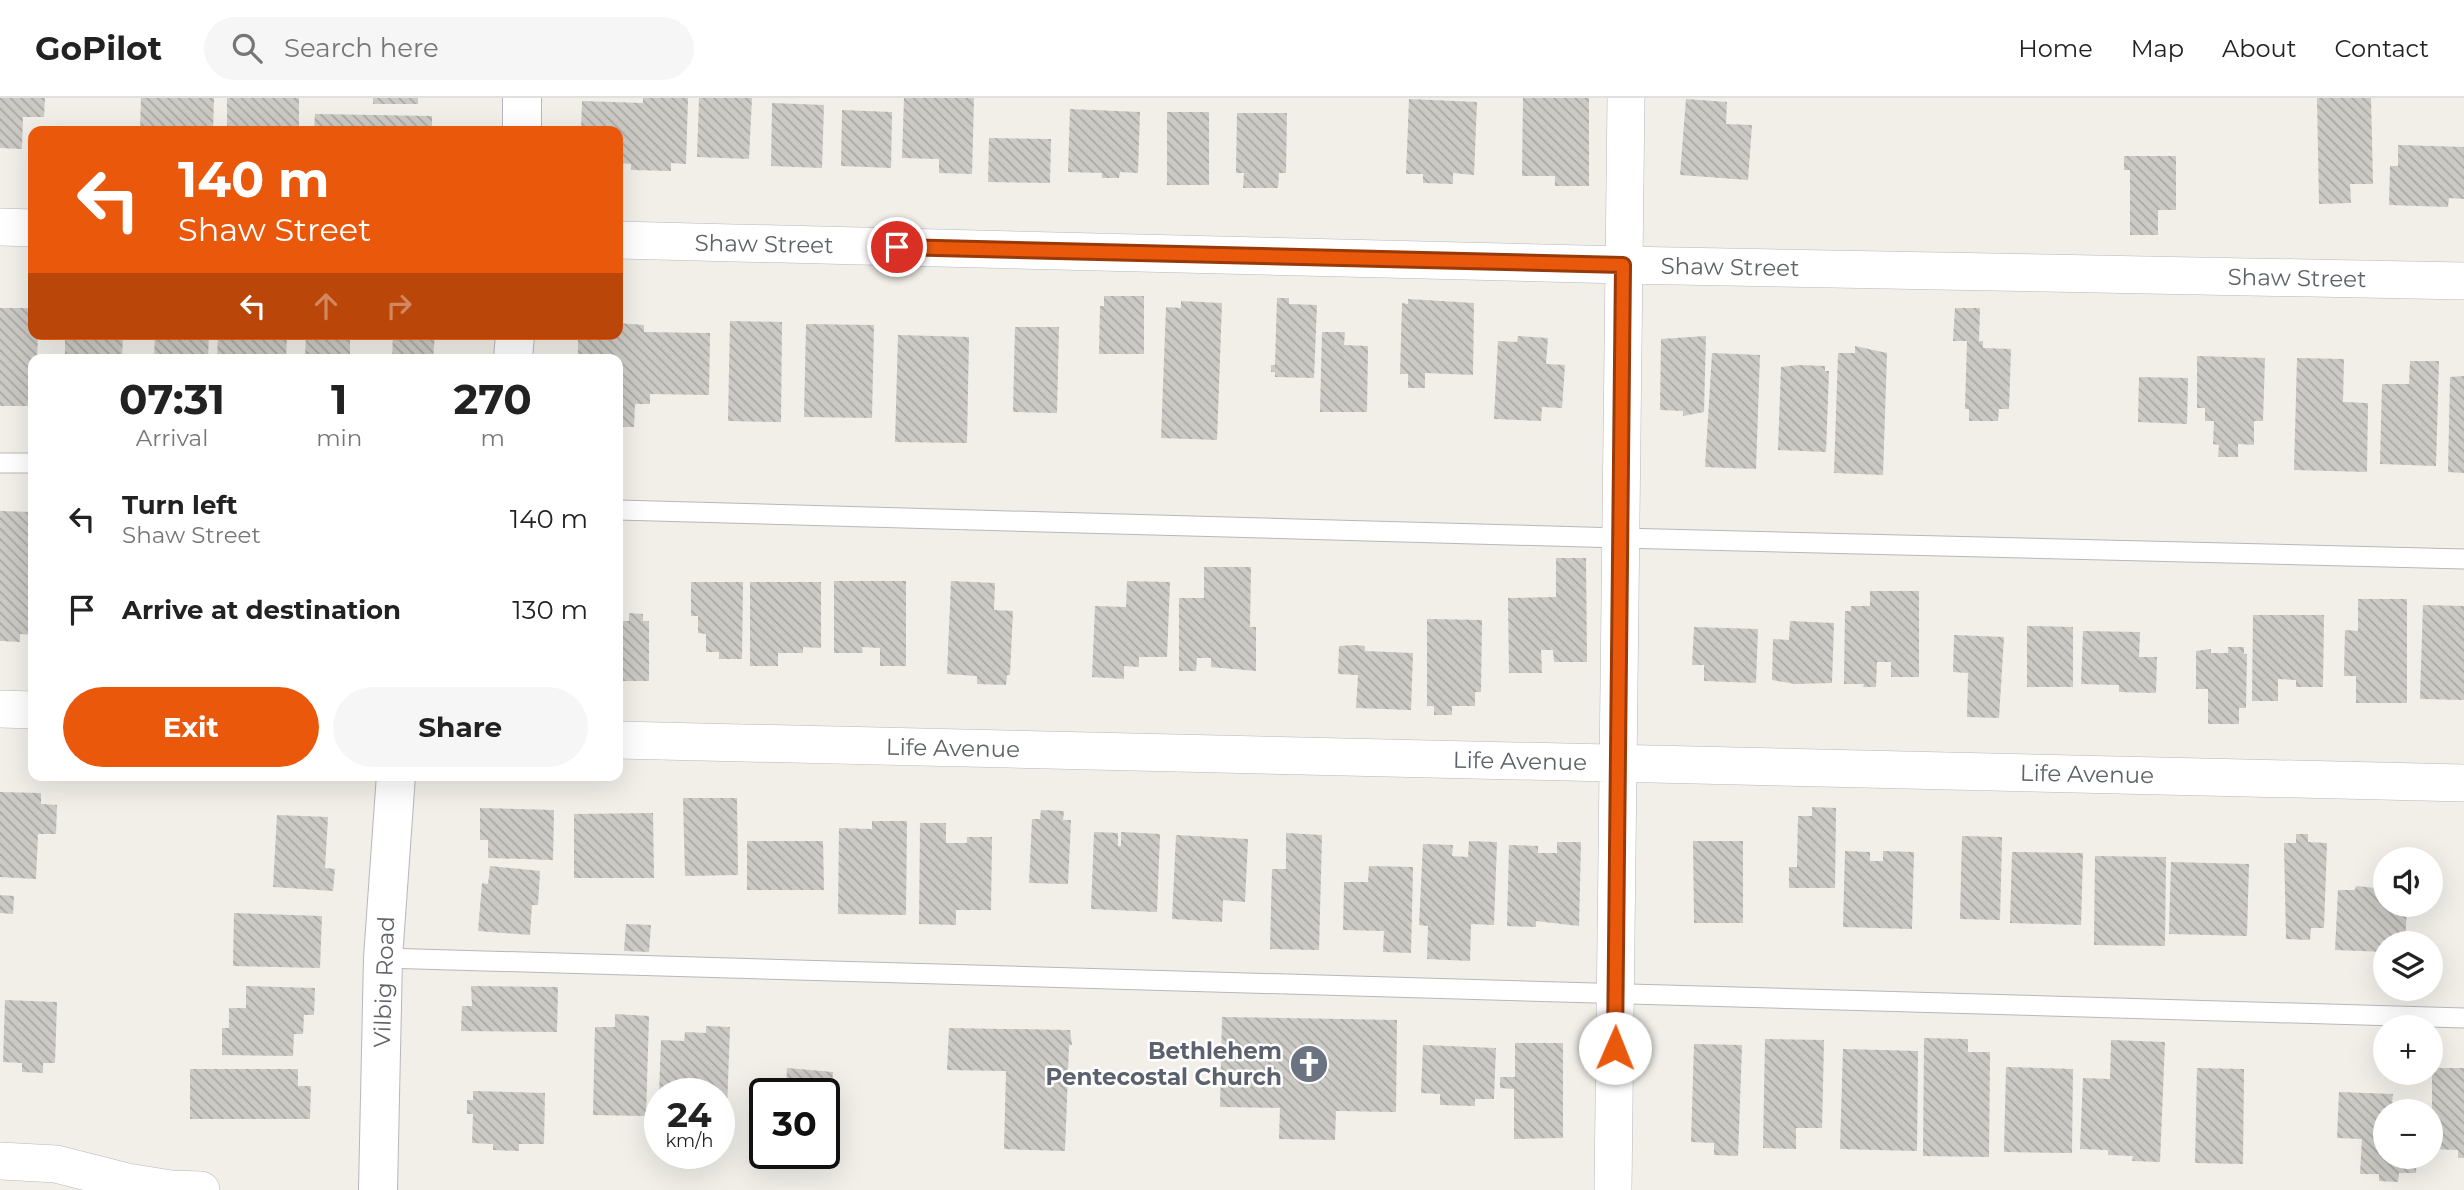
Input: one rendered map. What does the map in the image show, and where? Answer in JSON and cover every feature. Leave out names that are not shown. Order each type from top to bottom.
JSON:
[{"type":"street","points":[[522,98],[522,126]]},
{"type":"street","points":[[1613,1190],[1626,98]]},
{"type":"street","points":[[0,227],[28,228]]},
{"type":"street","name":"Shaw Street","points":[[623,240],[1623,265],[2464,281]]},
{"type":"street","points":[[0,709],[28,710]]},
{"type":"street","name":"Life Avenue","points":[[623,740],[2464,783]]},
{"type":"street","name":"Vilbig Road","points":[[378,1190],[383,958],[396,781]]},
{"type":"street","points":[[0,1161],[56,1164],[127,1182],[171,1189],[201,1190]]},
{"type":"lane","points":[[0,463],[28,463]]},
{"type":"lane","points":[[623,510],[2464,559]]},
{"type":"lane","points":[[383,958],[2464,1018]]},
{"type":"building","points":[[0,98],[45,98],[44,117],[23,117],[22,149],[0,148]]},
{"type":"building","points":[[141,98],[214,98],[213,126],[140,126]]},
{"type":"building","points":[[227,98],[299,98],[299,126],[227,126]]},
{"type":"building","points":[[373,98],[418,98],[418,104],[373,104]]},
{"type":"building","points":[[643,98],[688,98],[686,164],[671,163],[671,171],[631,170],[631,164],[623,163],[623,126],[581,126],[582,101],[643,103]]},
{"type":"building","points":[[699,98],[752,98],[749,159],[697,157]]},
{"type":"building","points":[[904,98],[974,98],[972,174],[939,173],[939,159],[902,158]]},
{"type":"building","points":[[1523,98],[1589,98],[1589,186],[1555,186],[1555,176],[1522,176]]},
{"type":"building","points":[[2317,98],[2371,98],[2373,184],[2350,184],[2351,203],[2319,204]]},
{"type":"building","points":[[1409,99],[1477,102],[1474,175],[1453,173],[1453,184],[1423,183],[1423,174],[1406,174]]},
{"type":"building","points":[[1686,99],[1727,102],[1726,124],[1752,125],[1748,180],[1680,175]]},
{"type":"building","points":[[772,103],[824,105],[822,168],[771,166]]},
{"type":"building","points":[[1070,109],[1140,112],[1138,173],[1120,172],[1119,178],[1102,178],[1102,173],[1068,172]]},
{"type":"building","points":[[842,110],[892,112],[891,168],[841,166]]},
{"type":"building","points":[[1167,112],[1209,112],[1209,185],[1167,185]]},
{"type":"building","points":[[1237,113],[1287,113],[1286,173],[1279,173],[1278,188],[1243,188],[1244,173],[1236,173]]},
{"type":"building","points":[[315,114],[432,116],[432,126],[314,126]]},
{"type":"building","points":[[989,138],[1051,139],[1050,183],[988,182]]},
{"type":"building","points":[[2398,145],[2464,147],[2464,199],[2449,198],[2448,207],[2389,205],[2390,166],[2398,166]]},
{"type":"building","points":[[2124,156],[2176,156],[2176,210],[2158,210],[2158,235],[2130,235],[2130,170],[2124,170]]},
{"type":"building","points":[[1104,296],[1144,296],[1144,354],[1099,354],[1100,306],[1104,306]]},
{"type":"building","points":[[1277,298],[1289,298],[1289,304],[1317,305],[1314,378],[1275,377],[1275,372],[1271,372],[1271,365],[1275,365]]},
{"type":"building","points":[[1408,299],[1474,303],[1473,375],[1425,373],[1425,388],[1408,388],[1408,374],[1400,374],[1402,303],[1408,304]]},
{"type":"building","points":[[1181,301],[1222,303],[1217,440],[1161,438],[1166,307],[1181,308]]},
{"type":"building","points":[[0,308],[28,308],[28,340],[38,340],[37,354],[28,354],[28,406],[0,406]]},
{"type":"building","points":[[1955,308],[1980,308],[1979,341],[1983,341],[1983,348],[2011,349],[2009,409],[1999,409],[1998,421],[1969,421],[1969,409],[1965,409],[1967,341],[1953,341]]},
{"type":"building","points":[[730,321],[782,322],[781,422],[728,421]]},
{"type":"building","points":[[623,323],[644,325],[644,332],[710,333],[709,395],[650,394],[650,404],[635,404],[634,427],[623,427],[623,354],[578,354],[578,340],[623,340]]},
{"type":"building","points":[[806,324],[874,325],[872,418],[804,417]]},
{"type":"building","points":[[1015,327],[1059,327],[1057,413],[1013,412]]},
{"type":"building","points":[[1322,332],[1345,332],[1344,345],[1368,346],[1367,412],[1320,412]]},
{"type":"building","points":[[898,335],[969,337],[967,443],[895,442]]},
{"type":"building","points":[[1518,336],[1548,338],[1546,364],[1565,365],[1562,408],[1542,407],[1541,421],[1494,419],[1498,341],[1517,342]]},
{"type":"building","points":[[1706,336],[1704,412],[1683,416],[1683,411],[1660,410],[1661,339]]},
{"type":"building","points":[[65,340],[123,340],[122,354],[65,354]]},
{"type":"building","points":[[155,340],[209,340],[208,354],[154,354]]},
{"type":"building","points":[[218,340],[287,340],[286,354],[217,354]]},
{"type":"building","points":[[306,340],[350,340],[350,354],[305,354]]},
{"type":"building","points":[[393,340],[435,340],[433,354],[392,354]]},
{"type":"building","points":[[1855,346],[1887,353],[1883,475],[1834,473],[1838,353],[1855,353]]},
{"type":"building","points":[[1712,353],[1760,355],[1756,469],[1705,467]]},
{"type":"building","points":[[2197,356],[2265,358],[2263,421],[2254,421],[2254,445],[2238,444],[2238,457],[2218,457],[2219,445],[2213,444],[2214,421],[2205,421],[2205,408],[2197,408]]},
{"type":"building","points":[[2297,358],[2344,359],[2343,402],[2368,403],[2367,472],[2294,470]]},
{"type":"building","points":[[2410,361],[2439,361],[2436,466],[2380,464],[2382,384],[2409,384]]},
{"type":"building","points":[[1825,366],[1825,371],[1829,371],[1826,452],[1778,450],[1781,367]]},
{"type":"building","points":[[2464,376],[2464,473],[2448,472],[2450,377]]},
{"type":"building","points":[[2139,377],[2188,378],[2187,424],[2138,422]]},
{"type":"building","points":[[0,511],[28,512],[28,635],[20,634],[20,642],[0,641]]},
{"type":"building","points":[[1556,558],[1586,558],[1587,662],[1554,662],[1553,650],[1541,650],[1542,673],[1509,673],[1508,598],[1556,597]]},
{"type":"building","points":[[1204,567],[1251,567],[1250,627],[1256,627],[1256,671],[1211,667],[1211,658],[1197,658],[1196,671],[1179,671],[1179,598],[1204,598]]},
{"type":"building","points":[[834,581],[906,581],[906,666],[880,666],[880,648],[862,647],[863,653],[834,653]]},
{"type":"building","points":[[951,581],[995,583],[994,610],[1013,611],[1010,675],[1007,675],[1006,685],[977,684],[977,676],[947,674]]},
{"type":"building","points":[[1127,581],[1170,582],[1167,657],[1139,657],[1139,667],[1124,666],[1124,679],[1092,677],[1095,606],[1126,607]]},
{"type":"building","points":[[691,582],[743,582],[742,659],[719,659],[719,652],[706,652],[706,634],[698,633],[698,616],[691,616]]},
{"type":"building","points":[[750,582],[821,582],[821,648],[803,647],[803,653],[778,653],[778,666],[750,666]]},
{"type":"building","points":[[1870,591],[1919,591],[1919,677],[1891,677],[1891,662],[1877,662],[1876,687],[1844,684],[1845,611],[1851,611],[1851,606],[1870,606]]},
{"type":"building","points":[[2358,599],[2407,599],[2407,703],[2356,703],[2356,676],[2344,676],[2345,630],[2358,631]]},
{"type":"building","points":[[2423,605],[2464,606],[2464,700],[2420,699]]},
{"type":"building","points":[[629,613],[643,614],[643,621],[649,621],[649,681],[623,681],[623,621],[629,621]]},
{"type":"building","points":[[2253,615],[2324,615],[2323,687],[2296,687],[2296,680],[2278,679],[2278,701],[2252,701]]},
{"type":"building","points":[[1427,619],[1482,620],[1481,692],[1475,692],[1475,706],[1452,706],[1452,715],[1434,715],[1434,706],[1427,706]]},
{"type":"building","points":[[1790,621],[1834,623],[1832,683],[1795,684],[1772,680],[1773,639],[1789,640]]},
{"type":"building","points":[[2027,626],[2073,627],[2073,687],[2027,687]]},
{"type":"building","points":[[1694,627],[1758,629],[1756,683],[1704,681],[1704,665],[1692,665]]},
{"type":"building","points":[[2083,631],[2140,632],[2139,657],[2157,657],[2156,693],[2119,692],[2119,685],[2081,684]]},
{"type":"building","points":[[1954,635],[2004,637],[1999,718],[1967,717],[1968,673],[1953,672]]},
{"type":"building","points":[[1339,646],[1365,646],[1365,651],[1413,653],[1411,710],[1356,708],[1358,675],[1338,674]]},
{"type":"building","points":[[2228,647],[2244,647],[2244,654],[2247,654],[2246,708],[2239,708],[2239,724],[2208,724],[2208,689],[2196,689],[2196,651],[2211,649],[2211,653],[2228,653]]},
{"type":"building","points":[[0,792],[41,793],[41,804],[57,805],[56,834],[38,834],[36,879],[0,877]]},
{"type":"building","points":[[683,798],[737,798],[738,875],[685,876]]},
{"type":"building","points":[[1812,807],[1836,808],[1835,888],[1789,888],[1789,867],[1797,867],[1798,816],[1812,816]]},
{"type":"building","points":[[480,808],[554,810],[553,860],[488,858],[488,840],[480,840]]},
{"type":"building","points":[[1041,810],[1064,811],[1063,820],[1071,820],[1068,884],[1029,883],[1032,819],[1040,819]]},
{"type":"building","points":[[653,813],[654,878],[574,878],[574,814]]},
{"type":"building","points":[[277,815],[328,817],[325,868],[335,869],[333,891],[273,887]]},
{"type":"building","points":[[872,821],[907,821],[906,915],[838,914],[839,828],[872,829]]},
{"type":"building","points":[[920,823],[946,823],[946,843],[967,843],[967,837],[992,837],[991,910],[956,910],[956,925],[919,924]]},
{"type":"building","points":[[1094,832],[1118,833],[1118,846],[1121,846],[1121,832],[1160,834],[1157,912],[1091,909]]},
{"type":"building","points":[[1286,833],[1322,835],[1319,950],[1270,949],[1272,869],[1286,869]]},
{"type":"building","points":[[2296,834],[2308,834],[2308,842],[2327,843],[2324,928],[2311,928],[2310,940],[2286,939],[2284,843],[2296,843]]},
{"type":"building","points":[[1176,835],[1248,839],[1245,902],[1223,900],[1222,922],[1172,919]]},
{"type":"building","points":[[1962,836],[2002,837],[2000,920],[1960,919]]},
{"type":"building","points":[[747,841],[823,841],[824,890],[747,890]]},
{"type":"building","points":[[1469,841],[1497,842],[1494,925],[1471,924],[1470,961],[1427,959],[1428,926],[1419,925],[1423,844],[1453,845],[1452,856],[1468,857]]},
{"type":"building","points":[[1693,841],[1743,841],[1743,923],[1694,923]]},
{"type":"building","points":[[1557,842],[1581,842],[1579,926],[1536,921],[1536,927],[1507,926],[1509,845],[1538,846],[1538,853],[1557,853]]},
{"type":"building","points":[[1845,851],[1870,852],[1870,861],[1883,861],[1883,851],[1914,852],[1912,929],[1843,927]]},
{"type":"building","points":[[2012,852],[2083,853],[2081,925],[2010,923]]},
{"type":"building","points":[[2095,856],[2166,857],[2165,946],[2094,945]]},
{"type":"building","points":[[2171,862],[2249,864],[2247,936],[2169,934]]},
{"type":"building","points":[[490,866],[540,871],[538,905],[532,905],[530,935],[478,931],[482,883],[488,884]]},
{"type":"building","points":[[1369,866],[1413,867],[1411,953],[1383,952],[1384,931],[1343,930],[1344,882],[1368,882]]},
{"type":"building","points":[[2356,886],[2373,888],[2373,917],[2406,917],[2406,931],[2373,931],[2373,952],[2335,950],[2338,890],[2355,890]]},
{"type":"building","points":[[0,895],[14,896],[13,914],[0,913]]},
{"type":"building","points":[[234,913],[322,916],[320,968],[233,966]]},
{"type":"building","points":[[626,924],[651,925],[649,952],[624,951]]},
{"type":"building","points":[[246,986],[315,988],[314,1015],[304,1015],[303,1034],[294,1034],[293,1056],[222,1055],[222,1028],[229,1028],[229,1008],[246,1008]]},
{"type":"building","points":[[471,986],[558,987],[557,1032],[461,1031],[462,1006],[472,1006]]},
{"type":"building","points":[[5,1000],[57,1002],[55,1063],[43,1063],[43,1073],[22,1072],[22,1063],[3,1062]]},
{"type":"building","points":[[615,1014],[649,1016],[644,1116],[593,1115],[595,1027],[615,1027]]},
{"type":"building","name":"Bethlehem Pentecostal Church","points":[[1222,1017],[1397,1020],[1396,1112],[1336,1111],[1335,1140],[1279,1139],[1280,1108],[1220,1107]]},
{"type":"building","points":[[706,1026],[730,1027],[728,1078],[660,1078],[661,1040],[684,1041],[685,1032],[706,1033]]},
{"type":"building","points":[[949,1028],[1070,1030],[1072,1045],[1069,1045],[1065,1151],[1004,1149],[1006,1071],[947,1070]]},
{"type":"building","points":[[1924,1038],[1968,1039],[1968,1052],[1990,1052],[1989,1157],[1923,1156]]},
{"type":"building","points":[[1765,1039],[1824,1040],[1822,1128],[1796,1128],[1796,1149],[1763,1148]]},
{"type":"building","points":[[2111,1040],[2165,1042],[2160,1162],[2132,1161],[2133,1156],[2108,1155],[2108,1150],[2080,1149],[2083,1078],[2110,1079]]},
{"type":"building","points":[[1515,1043],[1563,1043],[1563,1138],[1514,1139],[1514,1089],[1500,1088],[1500,1077],[1515,1077]]},
{"type":"building","points":[[1694,1044],[1742,1045],[1738,1156],[1714,1155],[1714,1143],[1691,1142]]},
{"type":"building","points":[[1423,1045],[1496,1048],[1494,1099],[1475,1099],[1475,1106],[1440,1105],[1440,1094],[1421,1093]]},
{"type":"building","points":[[1843,1049],[1918,1051],[1917,1151],[1840,1149]]},
{"type":"building","points":[[2006,1067],[2073,1069],[2072,1153],[2004,1152]]},
{"type":"building","points":[[787,1068],[833,1072],[833,1078],[787,1078]]},
{"type":"building","points":[[2197,1068],[2244,1069],[2243,1164],[2195,1163]]},
{"type":"building","points":[[2443,1068],[2464,1068],[2464,1158],[2458,1158],[2458,1150],[2443,1149],[2443,1099],[2432,1099],[2432,1085],[2443,1085]]},
{"type":"building","points":[[190,1069],[298,1069],[298,1086],[311,1086],[310,1119],[190,1119]]},
{"type":"building","points":[[473,1091],[545,1093],[544,1144],[519,1144],[519,1151],[493,1150],[493,1144],[472,1143],[473,1114],[467,1114],[467,1100],[473,1100]]},
{"type":"building","points":[[2339,1092],[2393,1094],[2392,1099],[2373,1099],[2373,1169],[2416,1169],[2416,1173],[2399,1173],[2398,1182],[2379,1181],[2379,1174],[2360,1174],[2362,1139],[2337,1138]]},
{"type":"place","name":"Bethlehem Pentecostal Church","points":[[1309,1064]]},
{"type":"route","points":[[897,247],[1623,265],[1615,1048]]}]
